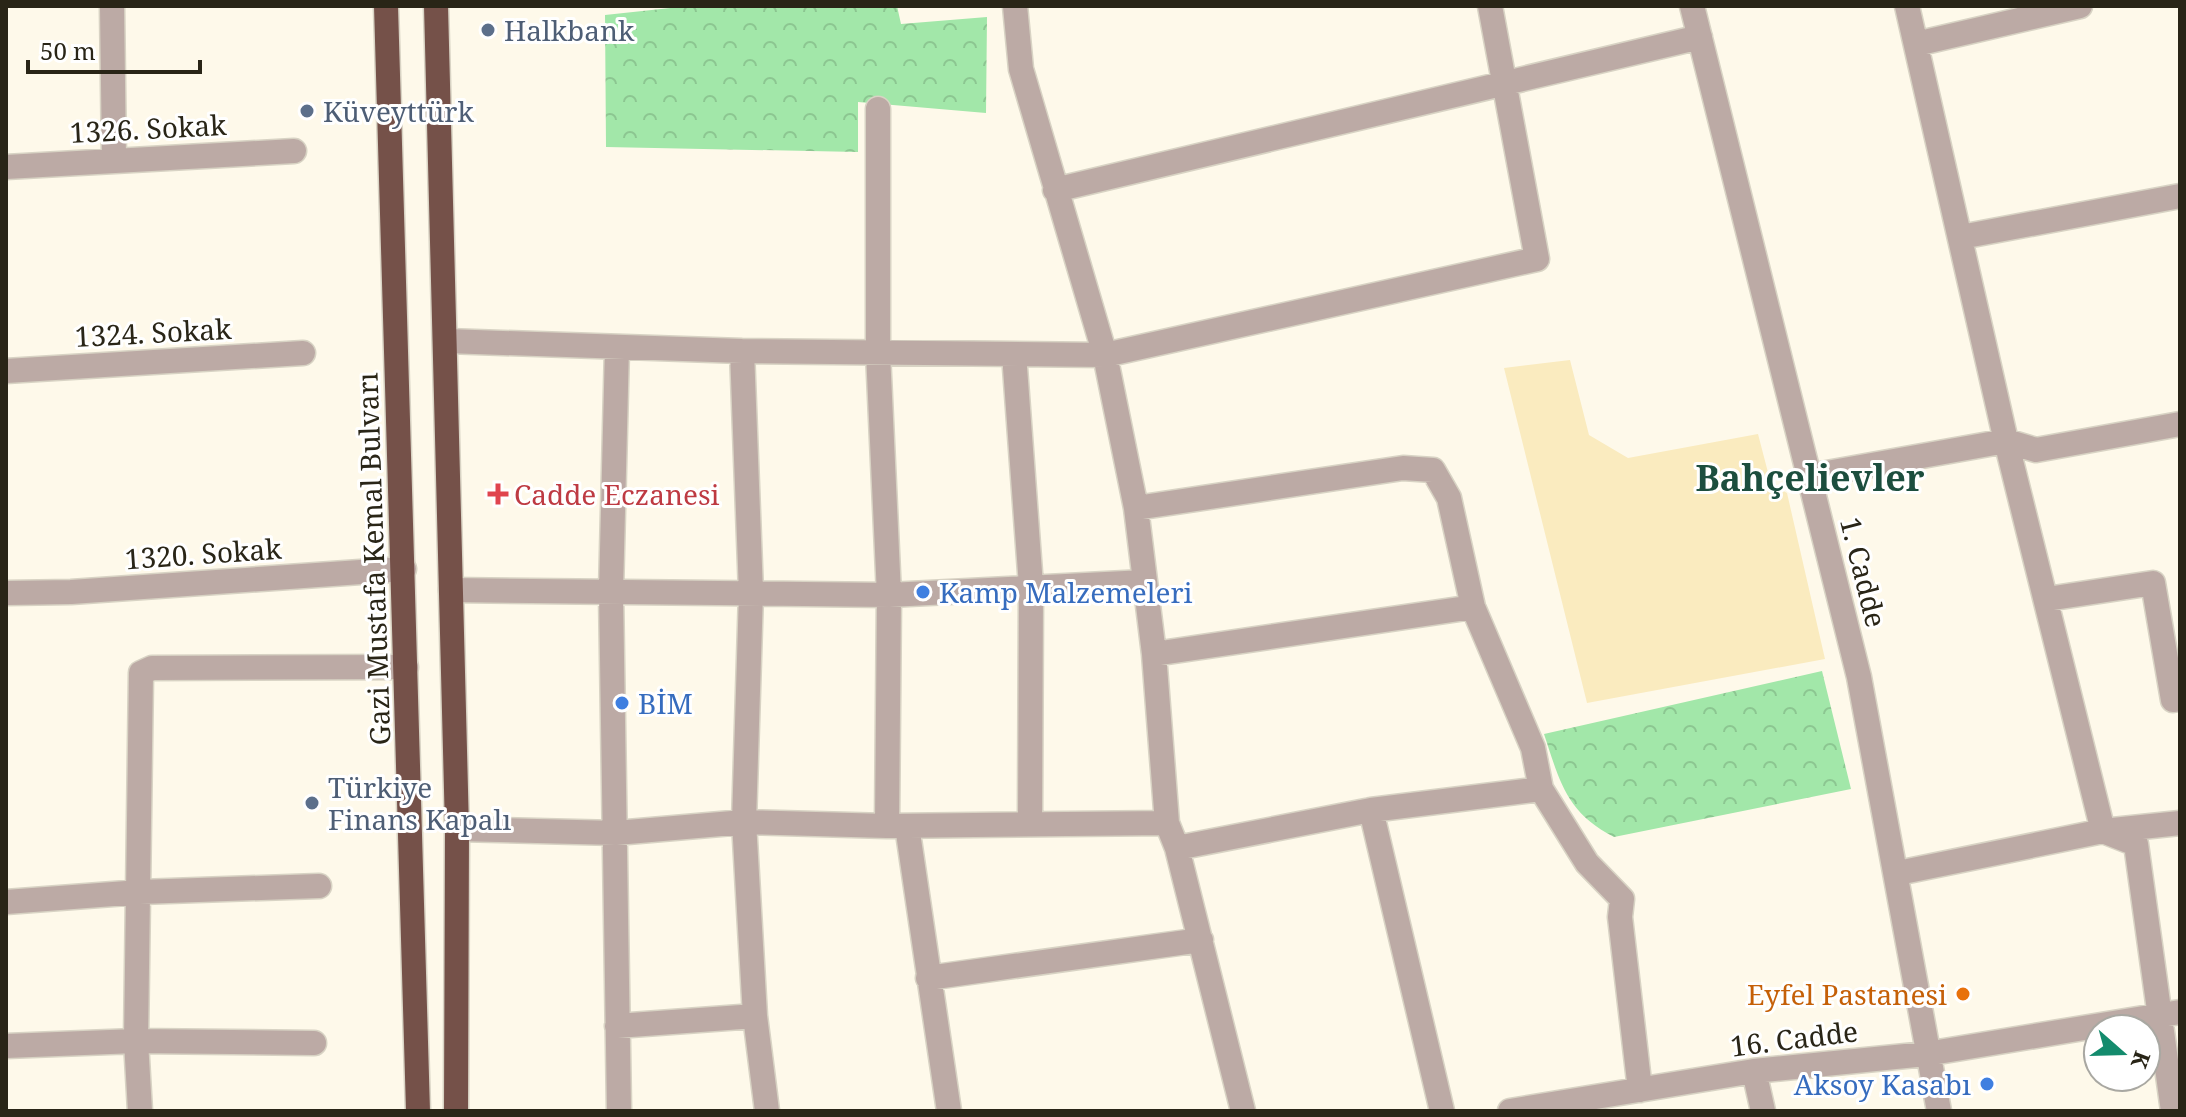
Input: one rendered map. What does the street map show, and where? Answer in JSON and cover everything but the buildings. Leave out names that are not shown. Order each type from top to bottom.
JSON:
[{"type":"highway","name":"Gazi Mustafa Kemal Bulvarı","points":[[386,6],[418,1111]]},
{"type":"highway","points":[[436,6],[447,341],[457,829],[456,1111]]},
{"type":"street","points":[[112,6],[114,159]]},
{"type":"street","points":[[1015,6],[1021,69],[1105,355],[1136,508],[1154,654],[1167,823],[1177,848],[1243,1111]]},
{"type":"street","points":[[447,341],[742,351],[1105,355],[1537,259],[1490,6]]},
{"type":"street","name":"1. Cadde","points":[[1692,6],[1859,677],[1898,873],[1926,1054],[1939,1111]]},
{"type":"street","points":[[1907,6],[2006,441],[2103,831]]},
{"type":"street","points":[[1916,44],[2080,6]]},
{"type":"street","points":[[1055,190],[1700,37]]},
{"type":"street","points":[[878,109],[878,353],[897,826],[928,978],[949,1111]]},
{"type":"street","name":"1326. Sokak","points":[[6,167],[294,151]]},
{"type":"street","points":[[1961,237],[2180,196]]},
{"type":"street","points":[[617,347],[611,592],[619,1111]]},
{"type":"street","points":[[742,351],[751,593],[744,822],[755,1016],[767,1111]]},
{"type":"street","name":"1324. Sokak","points":[[6,371],[303,353]]},
{"type":"street","points":[[1014,354],[1031,586],[1030,824]]},
{"type":"street","points":[[1810,476],[2006,441],[2036,450],[2180,424]]},
{"type":"street","points":[[1136,508],[1403,468],[1433,470],[1449,498],[1473,607],[1533,748],[1541,789],[1587,863],[1622,899],[1620,917],[1640,1090]]},
{"type":"street","name":"1320. Sokak","points":[[6,593],[71,592],[404,569]]},
{"type":"street","points":[[451,590],[889,595],[1145,582]]},
{"type":"street","points":[[2047,599],[2153,583],[2173,700],[2180,699]]},
{"type":"street","points":[[1154,654],[1473,607]]},
{"type":"street","points":[[140,1111],[136,1041],[141,673],[152,668],[406,667]]},
{"type":"street","points":[[1177,848],[1371,810],[1541,789]]},
{"type":"street","points":[[1371,810],[1442,1111]]},
{"type":"street","points":[[457,829],[616,833],[744,822],[897,826],[1167,823]]},
{"type":"street","points":[[1898,873],[2103,831],[2180,823]]},
{"type":"street","points":[[2103,831],[2136,844],[2170,1014],[2173,1111]]},
{"type":"street","points":[[6,902],[140,892],[319,886]]},
{"type":"street","points":[[928,978],[1201,940]]},
{"type":"street","name":"16. Cadde","points":[[1510,1111],[1584,1105],[1640,1090],[1754,1071],[1926,1054],[2170,1014]]},
{"type":"street","points":[[617,1026],[755,1016]]},
{"type":"street","points":[[6,1046],[136,1041],[314,1043]]},
{"type":"street","points":[[1754,1071],[1763,1111]]},
{"type":"shaded area","points":[[1570,360],[1589,435],[1628,458],[1758,434],[1771,484],[1787,493],[1825,659],[1587,703],[1504,368]]},
{"type":"green space","points":[[689,6],[897,6],[901,24],[987,17],[986,113],[858,102],[858,152],[606,147],[605,15]]},
{"type":"green space","points":[[1822,671],[1851,789],[1614,837],[1575,806],[1561,781],[1544,734]]},
{"type":"place","name":"Halkbank","points":[[488,30]]},
{"type":"place","name":"Küveyttürk","points":[[307,111]]},
{"type":"place","name":"Cadde Eczanesi","points":[[498,494]]},
{"type":"place","name":"Kamp Malzemeleri","points":[[923,592]]},
{"type":"place","name":"BİM","points":[[622,703]]},
{"type":"place","name":"Türkiye Finans Kapalı","points":[[312,803]]},
{"type":"place","name":"Eyfel Pastanesi","points":[[1963,994]]},
{"type":"place","name":"Aksoy Kasabı","points":[[1987,1084]]},
{"type":"district","name":"Bahçelievler","points":[[1810,477]]}]
